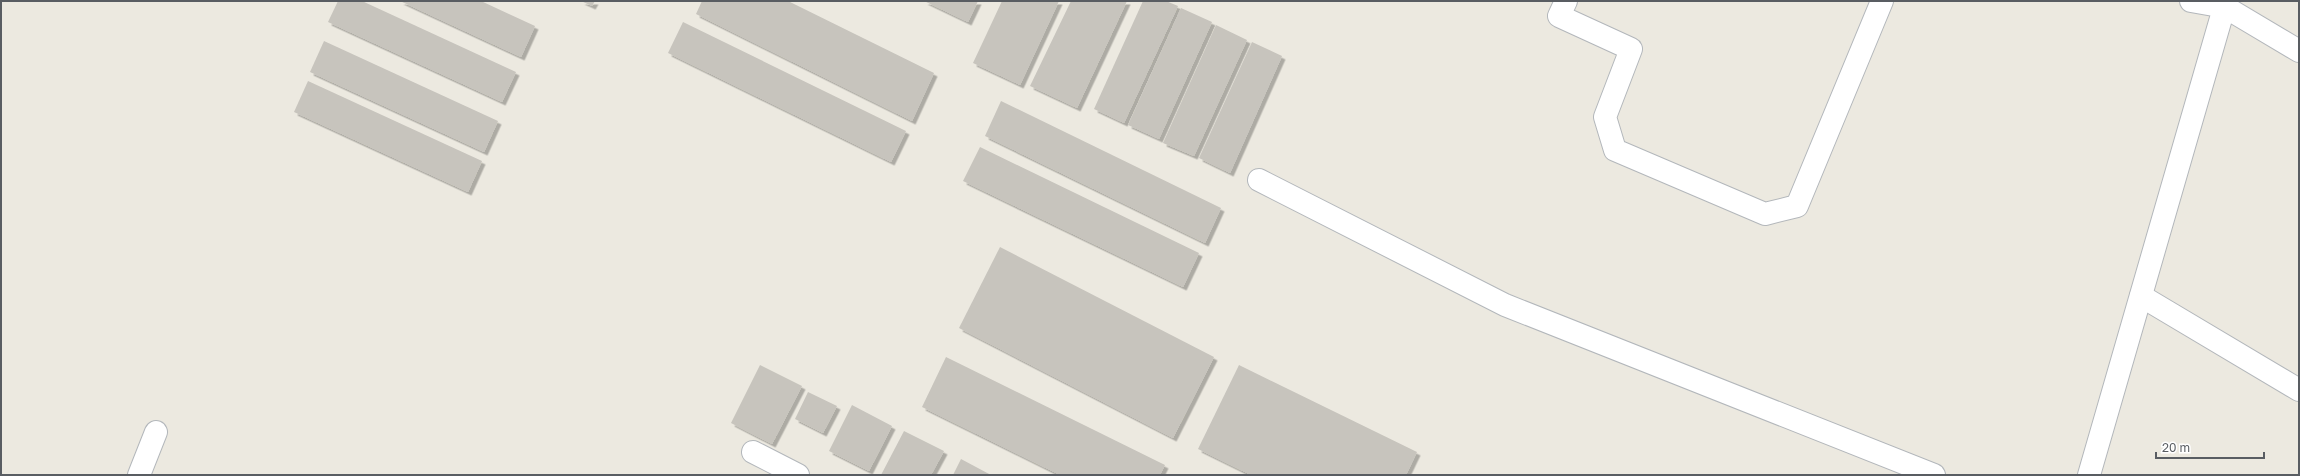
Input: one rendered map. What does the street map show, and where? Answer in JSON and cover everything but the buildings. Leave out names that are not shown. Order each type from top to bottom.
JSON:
[{"type":"street","points":[[1566,1],[1559,16],[1631,49],[1605,117],[1615,150],[1765,214],[1797,206],[1882,1]]},
{"type":"street","points":[[2190,1],[2225,4],[2299,51]]},
{"type":"street","points":[[2089,475],[2225,4]]},
{"type":"street","points":[[1259,180],[1505,305],[1934,475]]},
{"type":"street","points":[[2141,296],[2299,390]]},
{"type":"street","points":[[139,475],[156,432]]},
{"type":"street","points":[[753,452],[798,475]]}]
